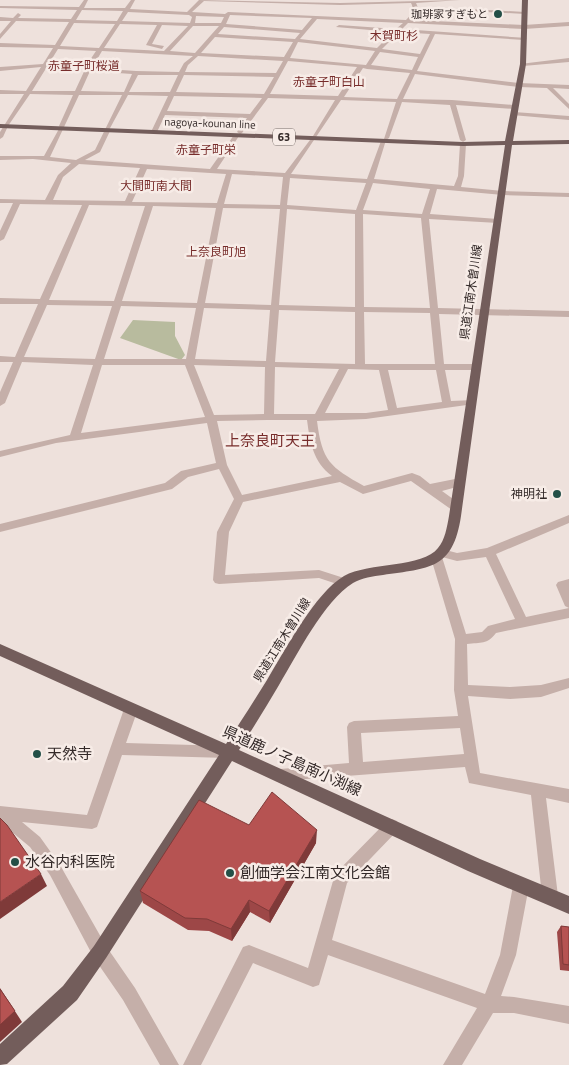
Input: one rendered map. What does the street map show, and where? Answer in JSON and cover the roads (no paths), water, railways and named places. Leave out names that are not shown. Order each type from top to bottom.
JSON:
[{"type":"main road","name":"県道江南木曽川線","points":[[0,1057],[70,993],[100,952],[321,606],[343,582],[370,572],[426,562],[439,555],[450,538],[460,482],[514,110],[523,64],[525,0]]},
{"type":"main road","name":"nagoya-kounan line","points":[[3,125],[463,142],[569,142]]},
{"type":"main road","name":"nagoya-kounan line","points":[[510,142],[569,138]]},
{"type":"main road","name":"県道鹿ノ子島南小渕線","points":[[0,650],[280,775],[521,886],[569,905]]},
{"type":"street","points":[[0,37],[30,0]]},
{"type":"street","points":[[0,137],[3,125],[46,65],[86,0]]},
{"type":"street","points":[[47,157],[88,69],[132,0]]},
{"type":"street","points":[[189,14],[203,0],[292,4],[458,0]]},
{"type":"street","points":[[447,33],[450,9],[448,0]]},
{"type":"street","points":[[155,131],[186,64],[191,62],[223,25],[231,1]]},
{"type":"street","points":[[269,418],[270,364],[287,175],[364,67],[384,43],[415,14],[416,8],[413,1]]},
{"type":"street","points":[[279,30],[289,16],[292,4]]},
{"type":"street","points":[[329,46],[339,27],[345,4]]},
{"type":"street","points":[[0,7],[316,17],[524,27],[569,24]]},
{"type":"street","points":[[450,9],[525,12]]},
{"type":"street","points":[[165,54],[196,18],[189,14]]},
{"type":"street","points":[[212,170],[266,96],[296,40],[316,17]]},
{"type":"street","points":[[0,19],[223,25],[302,32]]},
{"type":"street","points":[[160,23],[149,45],[170,47]]},
{"type":"street","points":[[240,37],[249,27]]},
{"type":"street","points":[[339,27],[524,38]]},
{"type":"street","points":[[265,45],[269,38],[270,29]]},
{"type":"street","points":[[360,367],[359,212],[399,101],[433,33]]},
{"type":"street","points":[[213,36],[296,40],[329,46],[422,56]]},
{"type":"street","points":[[0,45],[57,46],[165,54],[239,54],[257,58],[321,61],[415,71],[519,85],[569,88]]},
{"type":"street","points":[[257,58],[261,51]]},
{"type":"street","points":[[321,61],[325,55]]},
{"type":"street","points":[[523,64],[569,60]]},
{"type":"street","points":[[0,69],[46,65]]},
{"type":"street","points":[[88,69],[136,73],[277,75]]},
{"type":"street","points":[[48,202],[60,176],[77,162],[98,151],[136,73]]},
{"type":"street","points":[[550,88],[569,107]]},
{"type":"street","points":[[0,92],[266,96],[452,102],[569,118]]},
{"type":"street","points":[[452,102],[463,142],[461,176],[457,189]]},
{"type":"street","points":[[164,113],[252,116]]},
{"type":"street","points":[[0,158],[47,157],[77,162],[144,167],[230,171],[457,189],[569,195]]},
{"type":"street","points":[[128,203],[144,167]]},
{"type":"street","points":[[230,171],[220,205],[190,362],[191,375],[211,419],[222,465],[239,499]]},
{"type":"street","points":[[434,187],[425,216],[440,366],[447,404]]},
{"type":"street","points":[[0,201],[283,207],[498,221]]},
{"type":"street","points":[[0,239],[18,201]]},
{"type":"street","points":[[0,402],[86,203]]},
{"type":"street","points":[[74,438],[150,203]]},
{"type":"street","points":[[0,301],[484,314],[569,314]]},
{"type":"street","points":[[0,359],[360,367],[476,367]]},
{"type":"street","points":[[344,366],[315,418],[314,443],[326,467],[340,478],[363,490],[412,477],[418,479],[424,486],[431,488],[456,507]]},
{"type":"street","points":[[383,366],[393,412]]},
{"type":"street","points":[[0,454],[56,440],[211,419],[366,416],[471,402]]},
{"type":"street","points":[[0,528],[168,486],[185,474],[222,465]]},
{"type":"street","points":[[239,499],[340,478]]},
{"type":"street","points":[[431,488],[460,482]]},
{"type":"street","points":[[239,499],[223,532],[219,580],[319,574],[343,582]]},
{"type":"street","points":[[569,519],[489,552],[457,557],[439,555],[461,639],[460,690],[474,778],[569,796]]},
{"type":"street","points":[[489,552],[523,623]]},
{"type":"street","points":[[569,583],[562,585],[569,604]]},
{"type":"street","points":[[461,639],[486,637],[492,629],[569,613]]},
{"type":"street","points":[[460,690],[510,693],[541,691],[569,683]]},
{"type":"street","points":[[0,813],[92,822],[131,709]]},
{"type":"street","points":[[356,769],[354,727],[466,722]]},
{"type":"street","points":[[117,749],[229,752]]},
{"type":"street","points":[[280,775],[471,760]]},
{"type":"street","points":[[538,790],[550,896]]},
{"type":"street","points":[[0,813],[34,842],[55,870],[100,952],[128,994],[170,1065]]},
{"type":"street","points":[[192,1065],[249,953],[313,979],[340,878],[392,826]]},
{"type":"street","points":[[452,1065],[489,1004],[502,976],[521,886]]},
{"type":"street","points":[[322,945],[489,1004],[514,1005],[569,1015]]},
{"type":"place","name":"珈琲家すぎもと","points":[[498,14]]},
{"type":"place","name":"神明社","points":[[557,494]]},
{"type":"place","name":"天然寺","points":[[37,754]]},
{"type":"place","name":"水谷内科医院","points":[[15,862]]},
{"type":"place","name":"創価学会江南文化会館","points":[[230,873]]},
{"type":"district","name":"木賀町杉","points":[[394,36]]},
{"type":"district","name":"赤童子町桜道","points":[[84,66]]},
{"type":"district","name":"赤童子町白山","points":[[329,82]]},
{"type":"district","name":"赤童子町栄","points":[[206,150]]},
{"type":"district","name":"大間町南大間","points":[[156,186]]},
{"type":"district","name":"上奈良町旭","points":[[216,252]]},
{"type":"district","name":"上奈良町天王","points":[[270,441]]}]
